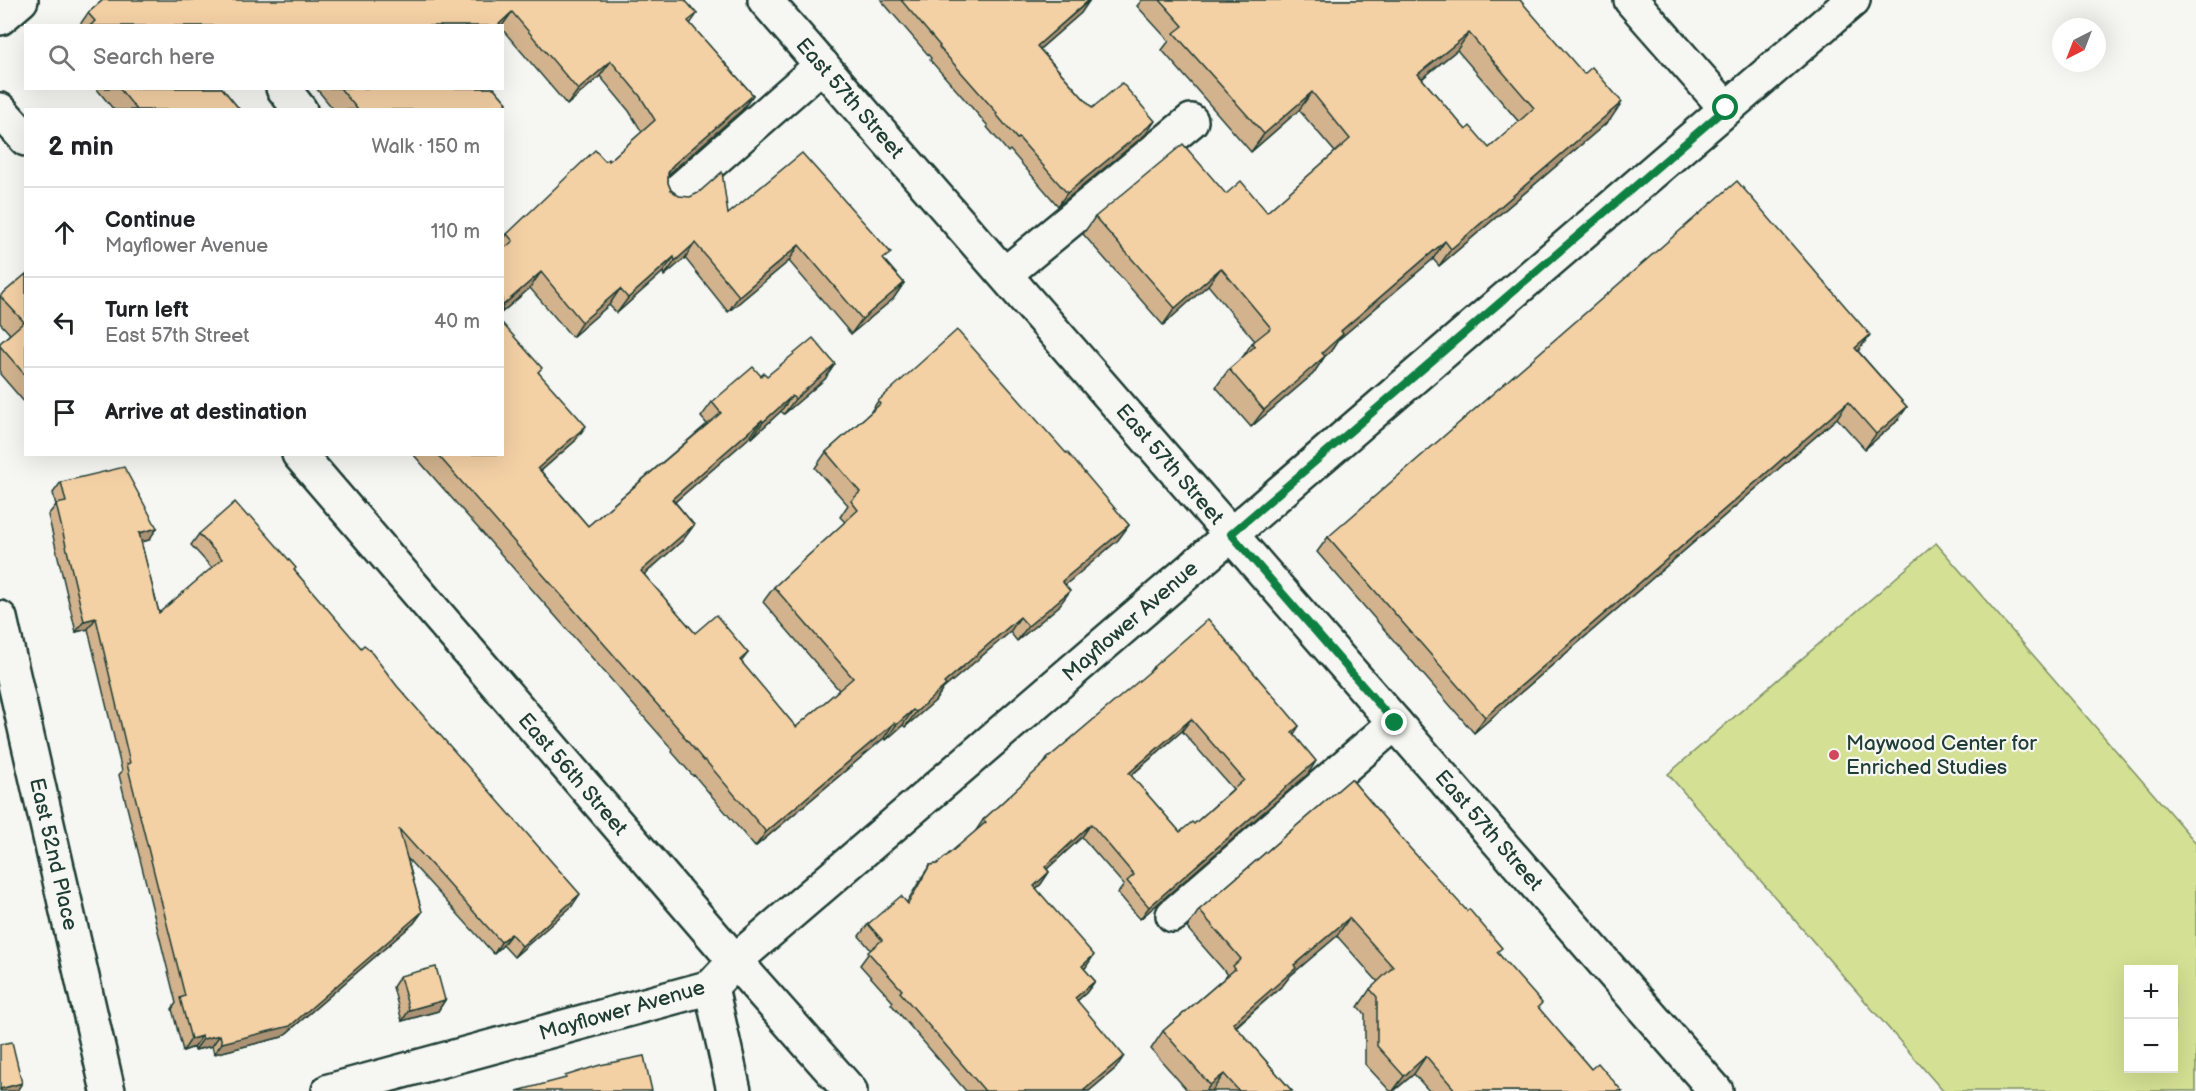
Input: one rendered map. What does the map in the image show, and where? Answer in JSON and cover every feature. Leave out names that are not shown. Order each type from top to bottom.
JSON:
[{"type":"street","points":[[0,18],[21,0]]},
{"type":"street","name":"East 57th Street","points":[[765,0],[1716,1091]]},
{"type":"street","points":[[1631,0],[1726,108]]},
{"type":"street","name":"Mayflower Avenue","points":[[329,1091],[711,987],[735,961],[1852,0]]},
{"type":"street","points":[[675,194],[822,65]]},
{"type":"street","points":[[285,90],[298,108]]},
{"type":"street","points":[[0,110],[24,137]]},
{"type":"street","points":[[1005,274],[1191,121]]},
{"type":"street","name":"East 56th Street","points":[[301,456],[735,961],[850,1091]]},
{"type":"street","name":"East 52nd Place","points":[[0,618],[108,1091]]},
{"type":"street","points":[[1173,915],[1395,723]]},
{"type":"street","points":[[711,987],[734,1091]]},
{"type":"green space","points":[[1936,543],[2196,843],[2196,1091],[1943,1091],[1668,774]]},
{"type":"building","points":[[103,0],[685,0],[697,14],[688,21],[753,95],[673,165],[668,173],[671,190],[679,196],[690,197],[722,172],[728,214],[802,153],[891,253],[883,259],[904,283],[862,319],[799,245],[739,296],[695,243],[675,261],[674,257],[628,298],[620,289],[582,322],[541,272],[504,304],[504,248],[513,241],[507,234],[595,150],[605,161],[608,159],[609,161],[655,120],[640,96],[611,61],[578,90],[512,12],[499,24],[92,24],[95,21],[88,13]]},
{"type":"building","points":[[901,0],[1089,0],[1037,46],[1092,108],[1122,83],[1155,121],[1067,193],[1019,138],[1017,139]]},
{"type":"building","points":[[1160,0],[1520,0],[1584,74],[1592,67],[1622,102],[1451,249],[1445,241],[1341,331],[1343,334],[1322,353],[1325,356],[1264,410],[1229,369],[1255,346],[1252,343],[1271,328],[1221,268],[1175,308],[1095,217],[1183,144],[1226,194],[1241,181],[1267,212],[1350,139],[1312,92],[1264,134],[1174,33],[1183,26]],"holes":[[[1469,33],[1534,108],[1489,148],[1470,126],[1466,130],[1418,74]]]},
{"type":"building","points":[[121,90],[224,90],[238,108],[135,108]]},
{"type":"building","points":[[342,90],[496,90],[507,103],[502,108],[356,108]]},
{"type":"building","points":[[1737,181],[1870,335],[1855,348],[1907,407],[1876,434],[1848,402],[1485,717],[1328,537]]},
{"type":"building","points":[[24,276],[24,322],[0,296]]},
{"type":"building","points":[[24,322],[24,374],[0,346],[0,343]]},
{"type":"building","points":[[504,325],[542,368],[538,372],[586,426],[538,468],[588,526],[721,413],[712,402],[753,367],[761,376],[764,373],[767,376],[813,338],[835,364],[795,399],[792,396],[763,422],[762,420],[672,499],[694,525],[641,571],[695,633],[716,615],[748,653],[740,660],[796,727],[853,678],[774,587],[858,510],[851,501],[860,492],[826,452],[880,404],[878,401],[957,330],[1129,525],[1062,581],[1070,591],[1028,626],[1020,617],[944,683],[946,685],[916,712],[913,710],[896,725],[894,723],[766,832],[684,735],[439,456],[504,456]]},
{"type":"building","points":[[124,467],[157,528],[139,533],[159,613],[222,559],[199,534],[235,502],[248,517],[250,515],[296,568],[294,570],[361,648],[364,645],[368,648],[397,686],[580,894],[522,946],[511,934],[501,942],[399,829],[422,912],[290,1026],[222,1043],[220,1035],[191,1039],[180,998],[185,996],[127,764],[130,763],[96,618],[84,621],[56,504],[66,502],[61,482]]},
{"type":"building","points":[[1208,619],[1299,726],[1292,732],[1316,761],[1149,907],[1127,881],[1134,875],[1091,824],[1045,867],[1049,872],[1034,886],[1094,955],[1082,966],[1095,981],[1075,998],[1124,1056],[1085,1091],[985,1091],[868,952],[882,940],[868,924],[901,896],[908,904],[930,865],[937,864],[986,822],[983,820],[1047,759]],"holes":[[[1191,719],[1244,780],[1194,824],[1192,822],[1180,832],[1129,773]]]},
{"type":"building","points":[[1351,779],[1408,846],[1467,911],[1469,909],[1502,948],[1497,952],[1542,1003],[1538,1007],[1591,1069],[1598,1063],[1622,1091],[1456,1091],[1426,1056],[1404,1076],[1377,1046],[1377,997],[1370,989],[1393,967],[1349,918],[1294,965],[1296,968],[1233,1023],[1292,1091],[1239,1091],[1224,1074],[1210,1085],[1163,1031],[1235,969],[1233,966],[1241,959],[1199,910]]},
{"type":"building","points":[[436,967],[445,1000],[409,1010],[400,976]]},
{"type":"building","points":[[12,1042],[22,1083],[0,1089],[0,1044]]},
{"type":"building","points":[[644,1056],[652,1091],[517,1091],[566,1078],[565,1076],[600,1065]]},
{"type":"place","name":"Maywood Center for Enriched Studies","points":[[1834,755]]},
{"type":"route","points":[[1395,723],[1231,534],[1726,108]]}]
